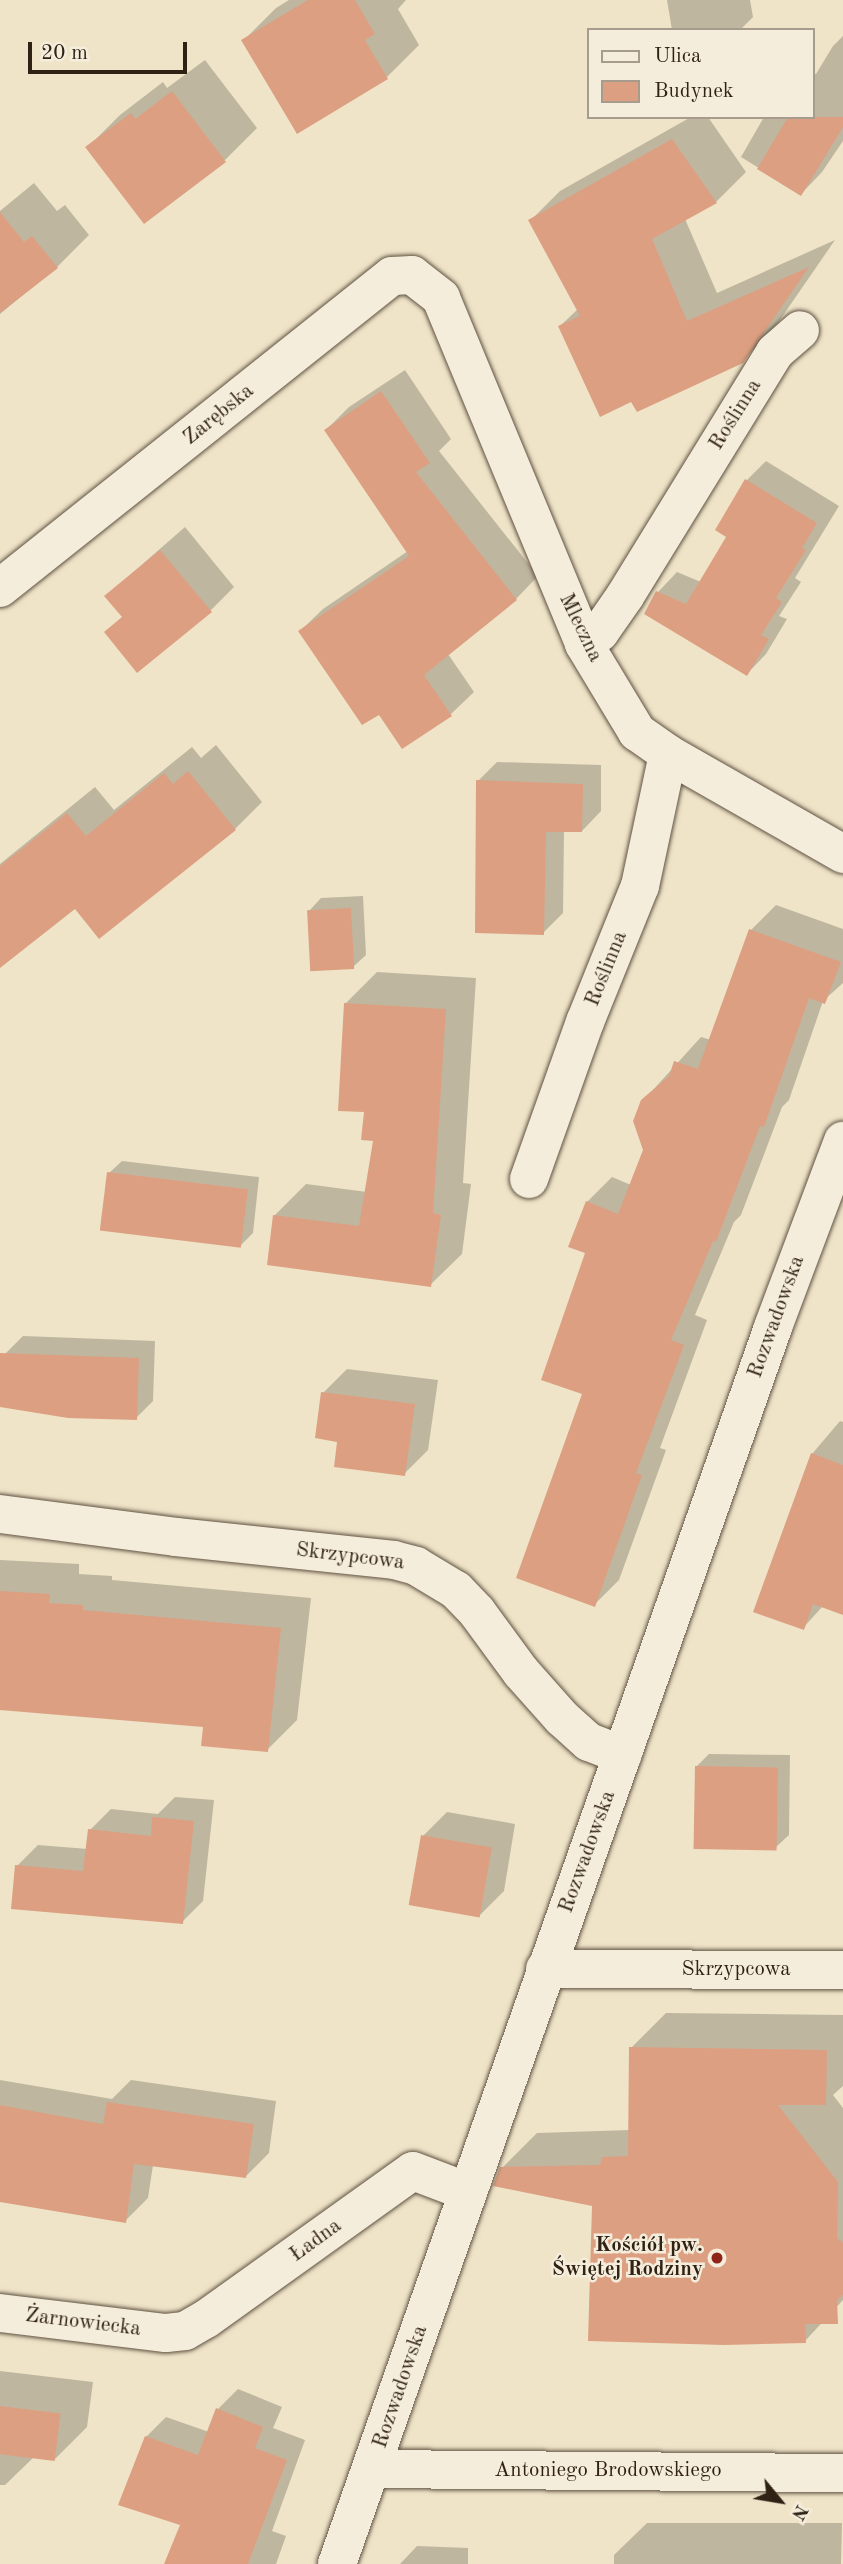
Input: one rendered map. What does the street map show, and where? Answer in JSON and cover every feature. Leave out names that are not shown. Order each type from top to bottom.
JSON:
[{"type":"street","name":"Zarębska","points":[[0,588],[392,276],[412,275],[441,299]]},
{"type":"street","name":"Mleczna","points":[[441,299],[584,644],[637,732],[668,754],[843,854]]},
{"type":"street","name":"Roślinna","points":[[584,644],[600,632],[625,596],[775,352],[800,330]]},
{"type":"street","name":"Roślinna","points":[[529,1179],[585,1022],[640,886],[668,754]]},
{"type":"street","name":"Rozwadowska","points":[[337,2564],[373,2469],[545,1969],[773,1327],[843,1141]]},
{"type":"street","name":"Skrzypcowa","points":[[0,1514],[176,1537],[394,1560],[416,1566],[456,1590],[562,1718],[589,1742],[623,1755]]},
{"type":"street","name":"Skrzypcowa","points":[[545,1969],[843,1970]]},
{"type":"street","name":"Ładna","points":[[166,2333],[185,2331],[206,2319],[413,2171],[468,2192]]},
{"type":"street","name":"Żarnowiecka","points":[[0,2313],[166,2333]]},
{"type":"street","name":"Antoniego Brodowskiego","points":[[373,2469],[843,2473]]},
{"type":"building","points":[[308,0],[355,0],[375,34],[365,40],[388,79],[297,134],[241,40]]},
{"type":"building","points":[[172,91],[226,162],[144,224],[85,147],[131,113],[135,119]]},
{"type":"building","points":[[843,117],[843,127],[801,196],[757,169],[787,119]]},
{"type":"building","points":[[672,139],[717,203],[652,239],[687,321],[809,267],[743,363],[637,412],[631,402],[600,417],[558,326],[580,316],[528,220]]},
{"type":"building","points":[[0,212],[24,242],[32,236],[58,268],[0,313]]},
{"type":"building","points":[[381,391],[430,463],[416,472],[517,600],[424,675],[452,716],[402,749],[379,715],[362,725],[298,631],[409,556],[324,430]]},
{"type":"building","points":[[745,479],[817,523],[802,548],[806,550],[776,598],[782,602],[761,635],[769,639],[747,676],[644,614],[656,591],[686,604],[726,537],[715,530]]},
{"type":"building","points":[[160,550],[212,612],[137,673],[104,632],[122,617],[104,596]]},
{"type":"building","points":[[188,771],[236,830],[99,939],[75,909],[0,968],[0,866],[67,813],[86,836],[164,773],[173,784]]},
{"type":"building","points":[[476,780],[583,784],[582,832],[546,832],[544,935],[475,933]]},
{"type":"building","points":[[351,908],[354,969],[310,971],[307,910]]},
{"type":"building","points":[[749,929],[841,962],[825,1004],[809,998],[764,1127],[760,1126],[716,1242],[713,1241],[671,1340],[684,1345],[636,1473],[642,1475],[595,1607],[516,1578],[582,1394],[541,1380],[585,1253],[568,1247],[586,1201],[618,1214],[643,1150],[633,1121],[641,1100],[669,1076],[674,1061],[698,1069]]},
{"type":"building","points":[[344,1003],[446,1009],[433,1213],[441,1215],[431,1287],[267,1265],[273,1215],[359,1226],[373,1141],[361,1140],[364,1112],[338,1111]]},
{"type":"building","points":[[107,1172],[248,1189],[241,1248],[100,1231]]},
{"type":"building","points":[[0,1353],[139,1358],[137,1420],[68,1418],[0,1407]]},
{"type":"building","points":[[321,1392],[415,1404],[405,1476],[334,1467],[337,1442],[315,1438]]},
{"type":"building","points":[[811,1453],[843,1465],[843,1615],[813,1604],[804,1630],[753,1612]]},
{"type":"building","points":[[0,1591],[50,1594],[49,1603],[83,1605],[83,1610],[281,1628],[268,1752],[201,1746],[203,1727],[0,1710]]},
{"type":"building","points":[[695,1766],[778,1767],[777,1850],[694,1849]]},
{"type":"building","points":[[152,1817],[194,1821],[183,1924],[11,1909],[15,1865],[83,1871],[88,1829],[151,1836]]},
{"type":"building","points":[[421,1835],[492,1848],[480,1917],[409,1905]]},
{"type":"building","name":"Kościół pw. Świętej Rodziny","points":[[629,2047],[827,2050],[826,2105],[778,2105],[838,2182],[837,2238],[843,2243],[843,2295],[837,2300],[838,2324],[805,2324],[806,2343],[724,2345],[588,2341],[592,2206],[493,2186],[500,2167],[600,2165],[602,2157],[628,2156]]},
{"type":"building","points":[[107,2102],[254,2124],[246,2178],[134,2164],[126,2223],[0,2202],[0,2105],[103,2124]]},
{"type":"building","points":[[0,2406],[61,2413],[55,2461],[0,2454]]},
{"type":"building","points":[[216,2408],[263,2427],[255,2448],[287,2460],[248,2564],[164,2564],[180,2525],[118,2505],[145,2436],[198,2455]]},
{"type":"place","name":"Kościół pw. Świętej Rodziny","points":[[717,2258]]}]
